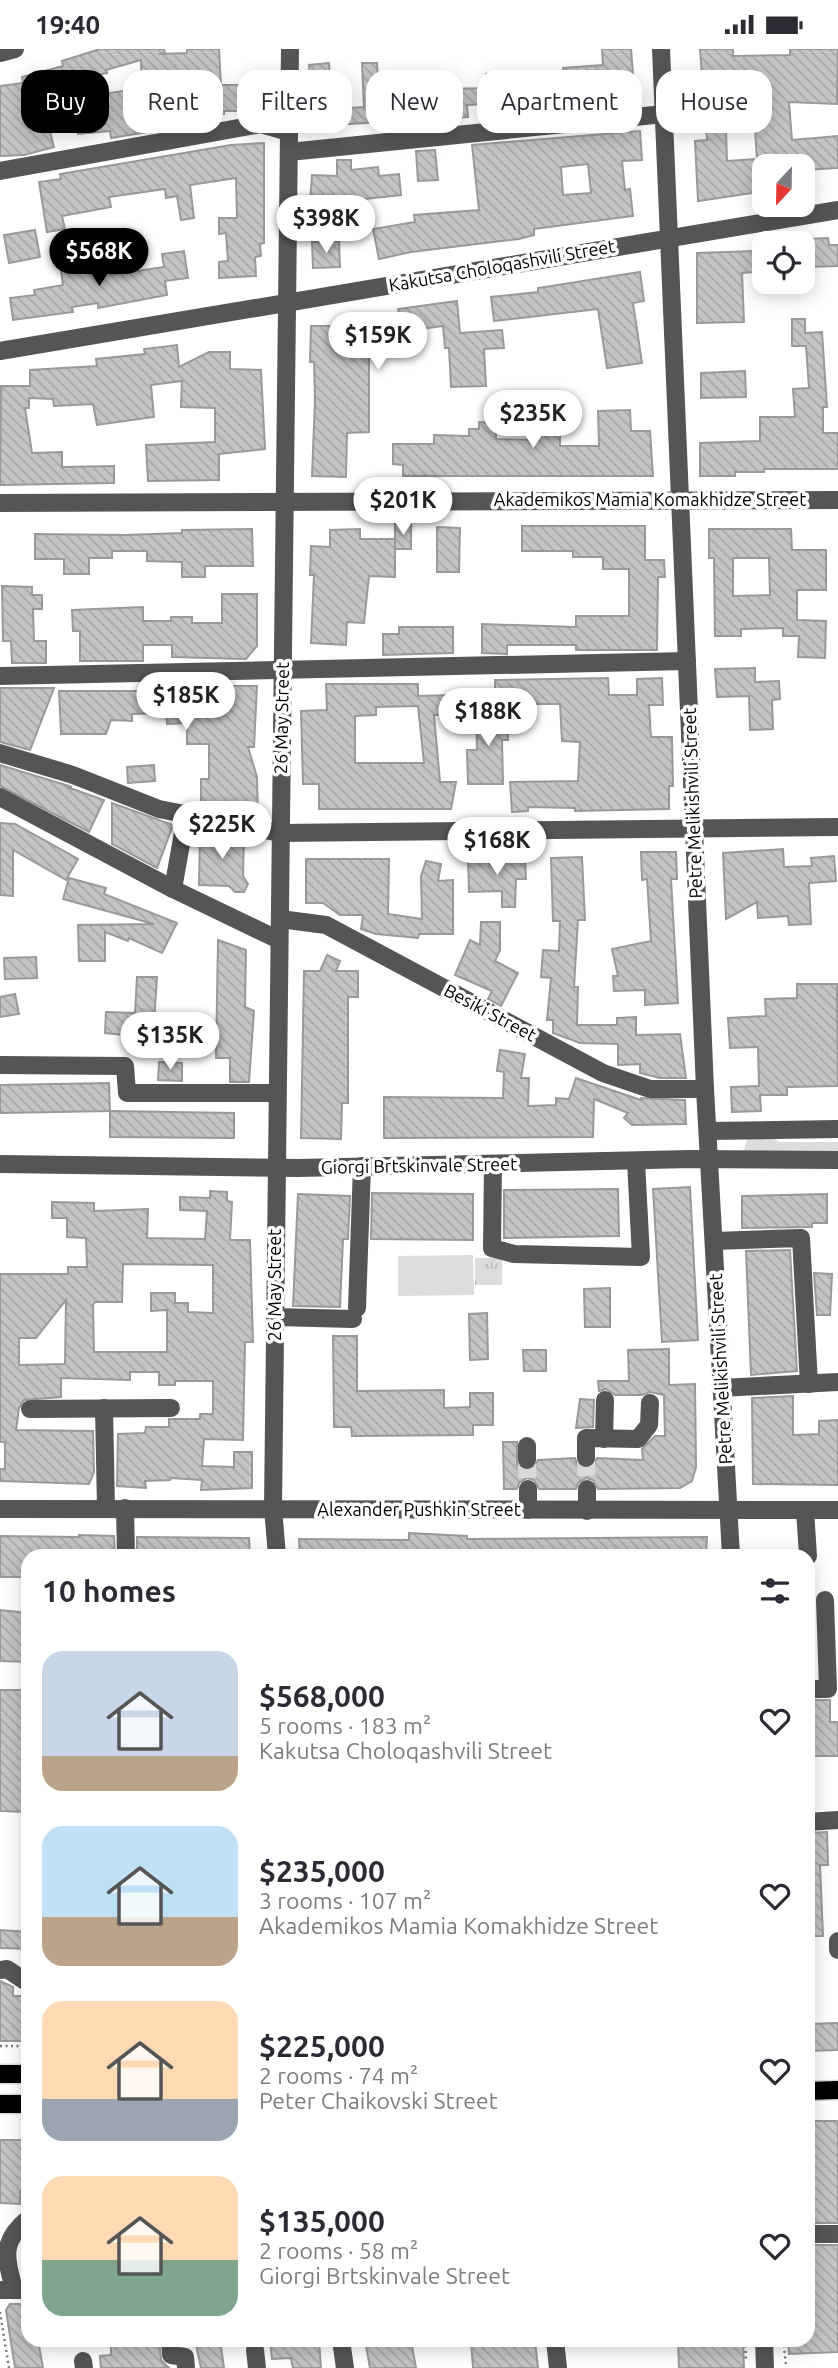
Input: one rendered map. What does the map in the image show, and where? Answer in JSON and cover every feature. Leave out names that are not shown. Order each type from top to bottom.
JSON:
[{"type":"main road","points":[[0,2074],[21,2074]]},
{"type":"main road","points":[[815,2091],[838,2090]]},
{"type":"main road","points":[[0,2104],[21,2104]]},
{"type":"street","points":[[0,53],[15,49]]},
{"type":"street","name":"26 May Street","points":[[290,49],[290,70]]},
{"type":"street","name":"Petre Melikishvili Street","points":[[661,49],[662,70]]},
{"type":"street","points":[[289,152],[656,115]]},
{"type":"street","points":[[0,171],[237,128]]},
{"type":"street","name":"26 May Street","points":[[276,1549],[273,1509],[276,1168],[289,133]]},
{"type":"street","name":"Petre Melikishvili Street","points":[[665,133],[705,1089],[731,1549]]},
{"type":"street","name":"Kakutsa Choloqashvili Street","points":[[0,351],[838,210]]},
{"type":"street","name":"Akademikos Mamia Komakhidze Street","points":[[0,503],[838,500]]},
{"type":"street","points":[[0,676],[282,673],[687,661]]},
{"type":"street","points":[[0,753],[73,775],[186,816],[281,833],[838,827]]},
{"type":"street","points":[[0,797],[173,889],[279,940]]},
{"type":"street","points":[[173,889],[186,816]]},
{"type":"street","name":"Besiki Street","points":[[280,919],[326,925],[603,1073],[650,1089],[705,1089]]},
{"type":"street","points":[[0,1065],[125,1066],[127,1093],[277,1093]]},
{"type":"street","points":[[708,1131],[838,1129]]},
{"type":"street","name":"Giorgi Brtskinvale Street","points":[[0,1164],[276,1168],[838,1160]]},
{"type":"street","points":[[493,1164],[492,1248],[514,1254],[641,1257],[636,1161]]},
{"type":"street","points":[[275,1317],[355,1313],[362,1166]]},
{"type":"street","points":[[714,1241],[801,1238],[809,1384]]},
{"type":"street","points":[[720,1388],[838,1382]]},
{"type":"street","points":[[604,1439],[605,1400]]},
{"type":"street","points":[[586,1458],[586,1438],[638,1439],[649,1425],[650,1403]]},
{"type":"street","points":[[104,1408],[106,1508]]},
{"type":"street","points":[[30,1409],[171,1408]]},
{"type":"street","points":[[528,1489],[528,1510]]},
{"type":"street","points":[[587,1489],[587,1511]]},
{"type":"street","points":[[125,1508],[126,1549]]},
{"type":"street","name":"Alexander Pushkin Street","points":[[0,1509],[838,1510]]},
{"type":"street","points":[[805,1510],[808,1549]]},
{"type":"street","points":[[815,1689],[828,1689],[825,1599]]},
{"type":"street","points":[[815,1822],[838,1820]]},
{"type":"street","points":[[838,1941],[838,1950]]},
{"type":"street","points":[[0,1970],[7,1969],[21,1978]]},
{"type":"street","points":[[14,2290],[5,2251],[14,2229],[21,2224]]},
{"type":"street","points":[[815,2234],[838,2234]]},
{"type":"street","points":[[170,2347],[171,2355],[185,2357],[186,2368]]},
{"type":"street","points":[[342,2347],[345,2368]]},
{"type":"street","points":[[556,2347],[558,2368]]},
{"type":"street","points":[[764,2347],[765,2368]]},
{"type":"path","points":[[0,2046],[21,2046]]},
{"type":"path","points":[[0,2312],[9,2368]]},
{"type":"path","points":[[745,2347],[746,2368]]},
{"type":"path","points":[[784,2347],[786,2364]]},
{"type":"green space","points":[[748,1137],[772,1137],[779,1142],[838,1142],[838,1154],[748,1154],[744,1150]]},
{"type":"green space","points":[[473,1255],[474,1295],[398,1296],[398,1256]]},
{"type":"green space","points":[[475,1258],[502,1258],[502,1285],[475,1285]]},
{"type":"building","points":[[100,49],[164,49],[165,53],[159,54],[187,53],[187,49],[219,49],[220,70],[141,70],[141,60],[106,70],[48,70],[63,66],[62,61]]},
{"type":"building","points":[[602,49],[631,49],[633,70],[563,68],[603,65]]},
{"type":"building","points":[[700,49],[733,49],[733,56],[790,55],[790,49],[838,49],[837,104],[789,102],[792,140],[838,136],[838,168],[816,169],[816,154],[757,154],[755,133],[772,133],[772,70],[702,70]]},
{"type":"building","points":[[329,63],[329,70],[309,70],[309,65]]},
{"type":"building","points":[[362,63],[377,63],[377,70],[366,70],[366,123],[352,124],[352,108],[364,107]]},
{"type":"building","points":[[21,83],[21,133],[50,133],[54,147],[24,155],[0,156],[0,86]]},
{"type":"building","points":[[223,85],[237,85],[237,111],[224,111],[224,114]]},
{"type":"building","points":[[477,88],[477,104],[467,105],[468,117],[463,117],[463,89]]},
{"type":"building","points":[[123,91],[123,133],[141,133],[111,138],[109,93]]},
{"type":"building","points":[[640,133],[642,160],[622,161],[625,190],[630,189],[633,216],[534,229],[534,235],[519,239],[411,252],[379,259],[373,229],[415,222],[414,215],[479,210],[472,145]],"holes":[[[588,164],[591,193],[563,195],[561,167]]]},
{"type":"building","points":[[706,133],[726,133],[727,161],[752,159],[752,193],[698,201],[695,141],[707,140]]},
{"type":"building","points":[[264,143],[264,243],[260,244],[261,256],[255,257],[256,276],[219,278],[219,262],[228,261],[226,233],[219,234],[219,218],[237,218],[236,178],[190,185],[194,218],[181,220],[177,196],[166,198],[165,189],[109,197],[111,207],[62,216],[65,229],[47,232],[39,182],[61,179],[60,174],[231,145]]},
{"type":"building","points":[[435,150],[438,180],[418,181],[416,151]]},
{"type":"building","points":[[337,160],[351,160],[351,170],[378,167],[379,176],[399,174],[401,195],[365,199],[368,234],[337,238],[335,216],[309,216],[312,175],[337,176]]},
{"type":"building","points":[[35,230],[40,257],[9,263],[4,235]]},
{"type":"building","points":[[828,238],[829,245],[838,245],[838,266],[815,267],[815,239]]},
{"type":"building","points":[[339,241],[340,267],[313,268],[312,242]]},
{"type":"building","points":[[184,251],[188,278],[165,281],[167,295],[98,308],[98,303],[72,307],[73,312],[13,320],[10,298],[35,295],[34,290],[63,285],[60,264],[83,261],[84,269],[110,265],[111,275],[164,267],[162,254]]},
{"type":"building","points":[[752,251],[752,272],[742,273],[744,322],[697,323],[697,253]]},
{"type":"building","points":[[640,272],[644,301],[633,303],[642,363],[607,368],[598,309],[494,321],[491,297],[538,292],[538,288]]},
{"type":"building","points":[[457,301],[460,333],[502,330],[504,348],[484,349],[486,386],[451,387],[449,348],[445,348],[443,326],[384,334],[385,351],[369,351],[369,432],[347,433],[346,477],[312,476],[315,400],[314,362],[310,362],[311,326],[347,326],[346,318],[399,313],[398,309]]},
{"type":"building","points":[[792,319],[805,319],[805,333],[822,332],[827,407],[823,407],[823,433],[838,433],[838,469],[764,469],[764,472],[735,472],[735,476],[700,476],[700,443],[760,441],[760,417],[795,417],[793,389],[809,388],[806,346],[792,346]]},
{"type":"building","points":[[177,345],[179,367],[209,352],[230,352],[230,369],[261,370],[265,449],[219,454],[219,480],[148,481],[146,445],[215,442],[215,408],[181,407],[182,381],[151,385],[154,417],[97,425],[93,404],[54,406],[53,399],[29,398],[29,408],[25,408],[32,453],[62,452],[62,467],[114,466],[114,483],[0,485],[1,386],[30,386],[30,370],[97,366],[96,359],[145,354],[144,349]]},
{"type":"building","points":[[745,371],[746,397],[701,398],[701,373]]},
{"type":"building","points":[[531,396],[560,396],[560,446],[599,446],[598,411],[630,410],[631,431],[650,431],[653,476],[403,476],[403,465],[393,464],[393,444],[434,444],[434,435],[469,436],[469,429],[479,429],[479,422],[496,423],[496,439],[531,440]]},
{"type":"building","points":[[395,524],[411,524],[411,549],[395,549]]},
{"type":"building","points":[[522,526],[645,526],[645,560],[664,560],[665,577],[658,577],[657,650],[576,650],[576,645],[507,645],[507,654],[482,653],[482,624],[576,627],[576,616],[629,616],[629,569],[603,569],[603,557],[573,557],[573,551],[522,551]]},
{"type":"building","points":[[437,527],[460,528],[459,572],[437,572]]},
{"type":"building","points":[[252,529],[253,566],[205,566],[205,577],[182,577],[182,562],[147,561],[147,551],[112,551],[112,558],[89,558],[89,574],[64,574],[64,559],[35,559],[35,534],[125,535],[182,533],[182,530]]},
{"type":"building","points":[[360,529],[360,539],[395,539],[395,577],[369,576],[364,623],[347,622],[346,645],[311,643],[314,575],[310,575],[311,546],[330,547],[330,530]]},
{"type":"building","points":[[709,529],[791,529],[792,550],[826,550],[826,590],[797,590],[797,620],[826,621],[825,658],[798,657],[799,636],[783,636],[783,628],[741,629],[741,636],[715,636],[714,558],[709,558]],"holes":[[[733,558],[769,558],[770,595],[733,596]]]},
{"type":"building","points":[[2,586],[32,587],[32,595],[42,595],[42,609],[33,609],[34,641],[46,641],[46,663],[12,663],[11,641],[3,641]]},
{"type":"building","points":[[222,594],[257,594],[257,646],[246,659],[172,657],[172,645],[143,645],[143,661],[80,661],[80,631],[73,631],[72,610],[143,607],[143,621],[171,621],[171,617],[192,617],[192,623],[222,623]]},
{"type":"building","points":[[399,627],[453,627],[453,653],[383,655],[383,634],[399,634]]},
{"type":"building","points":[[755,668],[755,682],[779,681],[780,699],[772,700],[773,729],[750,730],[749,696],[717,697],[715,669]]},
{"type":"building","points":[[608,678],[609,695],[637,695],[637,679],[662,678],[663,705],[649,705],[651,737],[672,737],[673,786],[669,786],[669,809],[575,811],[575,808],[528,807],[528,811],[512,812],[510,782],[578,781],[580,742],[562,741],[560,704],[495,704],[495,680]]},
{"type":"building","points":[[326,684],[418,684],[418,696],[453,695],[454,715],[434,715],[440,782],[456,782],[451,809],[319,809],[319,784],[303,784],[301,711],[327,710]],"holes":[[[418,706],[424,763],[355,763],[355,716],[376,715],[376,707]]]},
{"type":"building","points":[[187,686],[257,686],[254,747],[248,747],[257,777],[258,815],[201,806],[201,779],[209,779],[209,744],[187,744],[187,723],[167,724],[166,713],[132,714],[132,721],[111,720],[106,734],[61,734],[59,691],[161,691],[161,699],[187,697]]},
{"type":"building","points":[[0,688],[54,688],[30,750],[0,742]]},
{"type":"building","points":[[507,709],[508,740],[502,740],[503,784],[468,784],[467,750],[477,750],[476,710]]},
{"type":"building","points":[[0,765],[72,787],[67,787],[104,800],[89,832],[0,786]]},
{"type":"building","points":[[154,765],[155,781],[128,783],[127,767]]},
{"type":"building","points":[[112,803],[173,825],[157,868],[112,844]]},
{"type":"building","points":[[0,823],[15,824],[78,859],[66,880],[13,850],[13,896],[0,895]]},
{"type":"building","points":[[207,830],[244,837],[243,876],[248,884],[244,892],[235,892],[229,886],[199,885],[200,835],[208,835]]},
{"type":"building","points":[[783,849],[784,867],[812,866],[811,858],[834,856],[836,881],[809,883],[811,924],[789,925],[788,916],[758,918],[757,902],[726,919],[723,853]]},
{"type":"building","points":[[641,852],[676,852],[677,879],[671,879],[678,1003],[645,1005],[645,990],[614,991],[613,976],[618,976],[612,949],[651,941],[647,879],[642,880]]},
{"type":"building","points":[[582,857],[585,920],[578,920],[574,987],[578,987],[577,1025],[617,1025],[617,1018],[636,1017],[636,1035],[680,1034],[686,1078],[660,1078],[640,1073],[640,1064],[618,1065],[618,1044],[580,1043],[553,1033],[553,1020],[547,1020],[551,978],[541,977],[543,950],[559,951],[560,921],[553,921],[551,858]]},
{"type":"building","points":[[306,859],[389,859],[388,914],[422,919],[421,876],[426,861],[441,864],[438,881],[453,880],[453,934],[419,934],[418,938],[376,934],[361,929],[363,915],[340,915],[323,903],[306,903]]},
{"type":"building","points":[[468,859],[525,859],[526,879],[516,879],[515,907],[502,907],[502,891],[469,892]]},
{"type":"building","points":[[69,878],[106,888],[104,894],[177,923],[162,953],[129,938],[128,941],[105,932],[105,961],[79,961],[78,925],[154,924],[63,899]]},
{"type":"building","points":[[481,922],[500,922],[500,950],[495,961],[518,973],[501,1006],[488,999],[492,991],[455,975],[470,940],[480,945]]},
{"type":"building","points":[[218,940],[246,950],[245,1007],[254,1011],[249,1082],[230,1082],[230,1058],[216,1058]]},
{"type":"building","points":[[327,955],[340,961],[336,971],[358,971],[358,997],[348,997],[348,1103],[342,1103],[341,1139],[301,1138],[304,971],[320,971]]},
{"type":"building","points":[[36,957],[37,978],[5,979],[4,958]]},
{"type":"building","points":[[137,977],[157,977],[153,1038],[105,1033],[106,1012],[135,1013]]},
{"type":"building","points":[[797,984],[837,984],[838,1086],[787,1087],[787,1095],[760,1095],[761,1111],[732,1112],[731,1087],[759,1086],[758,1047],[730,1048],[728,1018],[766,1016],[765,999],[797,998]]},
{"type":"building","points":[[15,994],[19,1014],[0,1017],[0,997]]},
{"type":"building","points":[[500,1050],[525,1054],[521,1078],[529,1078],[528,1106],[556,1105],[556,1098],[569,1099],[576,1078],[641,1100],[685,1100],[686,1124],[632,1125],[624,1118],[628,1113],[594,1099],[593,1137],[384,1138],[384,1097],[503,1098],[504,1072],[497,1071]]},
{"type":"building","points":[[159,1062],[182,1063],[182,1081],[158,1080]]},
{"type":"building","points":[[109,1083],[110,1111],[0,1113],[0,1085]]},
{"type":"building","points":[[110,1111],[234,1113],[234,1138],[110,1137]]},
{"type":"building","points":[[690,1187],[698,1340],[662,1342],[653,1189]]},
{"type":"building","points":[[618,1189],[619,1236],[504,1238],[504,1190]]},
{"type":"building","points":[[210,1191],[227,1192],[227,1201],[232,1202],[230,1240],[250,1240],[253,1342],[245,1342],[243,1440],[204,1439],[202,1466],[234,1467],[234,1452],[252,1452],[252,1488],[201,1490],[202,1480],[171,1478],[145,1481],[146,1488],[117,1486],[118,1434],[145,1433],[146,1427],[169,1427],[169,1419],[200,1419],[200,1414],[213,1414],[213,1381],[175,1381],[175,1385],[159,1385],[159,1372],[130,1372],[130,1380],[61,1378],[61,1397],[24,1400],[19,1408],[16,1430],[93,1431],[94,1472],[89,1484],[0,1481],[0,1469],[5,1469],[5,1442],[0,1442],[0,1274],[68,1274],[68,1267],[87,1267],[86,1238],[67,1237],[67,1218],[52,1218],[52,1202],[94,1203],[94,1211],[148,1209],[147,1238],[205,1239],[207,1211],[180,1210],[180,1197],[210,1198]],"holes":[[[123,1264],[213,1265],[213,1313],[188,1312],[188,1303],[175,1303],[175,1293],[151,1293],[151,1311],[167,1310],[167,1352],[94,1352],[93,1305],[95,1302],[122,1302]],[[66,1300],[65,1364],[19,1365],[19,1338],[36,1338]]]},
{"type":"building","points":[[372,1193],[473,1194],[473,1240],[371,1239]]},
{"type":"building","points":[[298,1194],[350,1196],[348,1239],[343,1239],[340,1307],[293,1306]]},
{"type":"building","points":[[827,1194],[827,1223],[812,1223],[812,1227],[742,1228],[742,1196]]},
{"type":"building","points":[[790,1250],[797,1371],[751,1375],[746,1251]]},
{"type":"building","points":[[814,1273],[832,1274],[830,1315],[817,1315]]},
{"type":"building","points":[[610,1288],[610,1327],[585,1327],[584,1289]]},
{"type":"building","points":[[487,1313],[488,1359],[470,1360],[469,1314]]},
{"type":"building","points":[[333,1336],[357,1336],[357,1391],[444,1390],[444,1408],[470,1407],[470,1393],[493,1393],[493,1425],[473,1425],[473,1435],[352,1436],[351,1427],[334,1427]]},
{"type":"building","points":[[669,1349],[669,1385],[695,1384],[696,1467],[692,1481],[680,1488],[598,1489],[593,1480],[586,1478],[578,1483],[576,1489],[539,1489],[534,1480],[527,1478],[519,1483],[517,1489],[504,1489],[503,1442],[517,1442],[517,1465],[526,1471],[533,1469],[538,1460],[575,1458],[577,1464],[585,1469],[592,1467],[597,1458],[643,1460],[642,1449],[655,1436],[665,1436],[664,1395],[650,1392],[642,1395],[615,1395],[606,1389],[599,1391],[598,1381],[629,1381],[628,1350]]},
{"type":"building","points":[[523,1350],[546,1350],[546,1371],[524,1371]]},
{"type":"building","points":[[793,1396],[793,1435],[819,1434],[819,1421],[838,1420],[838,1485],[753,1484],[752,1398]]},
{"type":"building","points":[[580,1399],[594,1400],[593,1427],[576,1428]]},
{"type":"building","points":[[409,1533],[467,1536],[467,1539],[707,1537],[706,1549],[300,1549],[299,1539],[409,1540]]},
{"type":"building","points":[[0,1536],[114,1536],[115,1549],[21,1549],[21,1577],[0,1577]]},
{"type":"building","points":[[137,1537],[249,1538],[250,1549],[137,1549]]},
{"type":"building","points":[[0,1610],[21,1612],[21,1662],[0,1661]]},
{"type":"building","points":[[0,1690],[21,1690],[21,1812],[0,1811]]},
{"type":"building","points":[[815,1700],[830,1700],[830,1722],[838,1722],[838,1756],[815,1756]]},
{"type":"building","points":[[827,1832],[828,1865],[820,1865],[823,1936],[815,1936],[815,1833]]},
{"type":"building","points":[[0,1930],[21,1932],[21,1949],[0,1948]]},
{"type":"building","points":[[0,1981],[13,1987],[13,1996],[21,1996],[21,2041],[0,2041]]},
{"type":"building","points":[[838,2023],[838,2050],[815,2051],[815,2024]]},
{"type":"building","points":[[815,2121],[838,2121],[838,2223],[815,2223]]},
{"type":"building","points":[[0,2140],[21,2140],[20,2204],[0,2203]]},
{"type":"building","points":[[815,2245],[838,2245],[838,2352],[789,2354],[788,2347],[815,2347]]},
{"type":"building","points":[[10,2304],[21,2304],[21,2347],[39,2347],[43,2368],[15,2368],[6,2310]]},
{"type":"building","points":[[111,2347],[160,2347],[161,2360],[169,2368],[101,2368],[100,2356],[111,2355]]},
{"type":"building","points":[[196,2347],[221,2347],[224,2368],[201,2368]]},
{"type":"building","points":[[271,2347],[320,2347],[321,2368],[293,2368],[291,2358],[272,2359]]},
{"type":"building","points":[[366,2347],[412,2347],[416,2368],[370,2368]]},
{"type":"building","points":[[472,2347],[536,2347],[538,2368],[473,2368]]},
{"type":"building","points":[[678,2347],[743,2347],[744,2368],[679,2368]]},
{"type":"tunnel","points":[[586,1458],[587,1489]]},
{"type":"tunnel","points":[[527,1460],[528,1489]]}]
